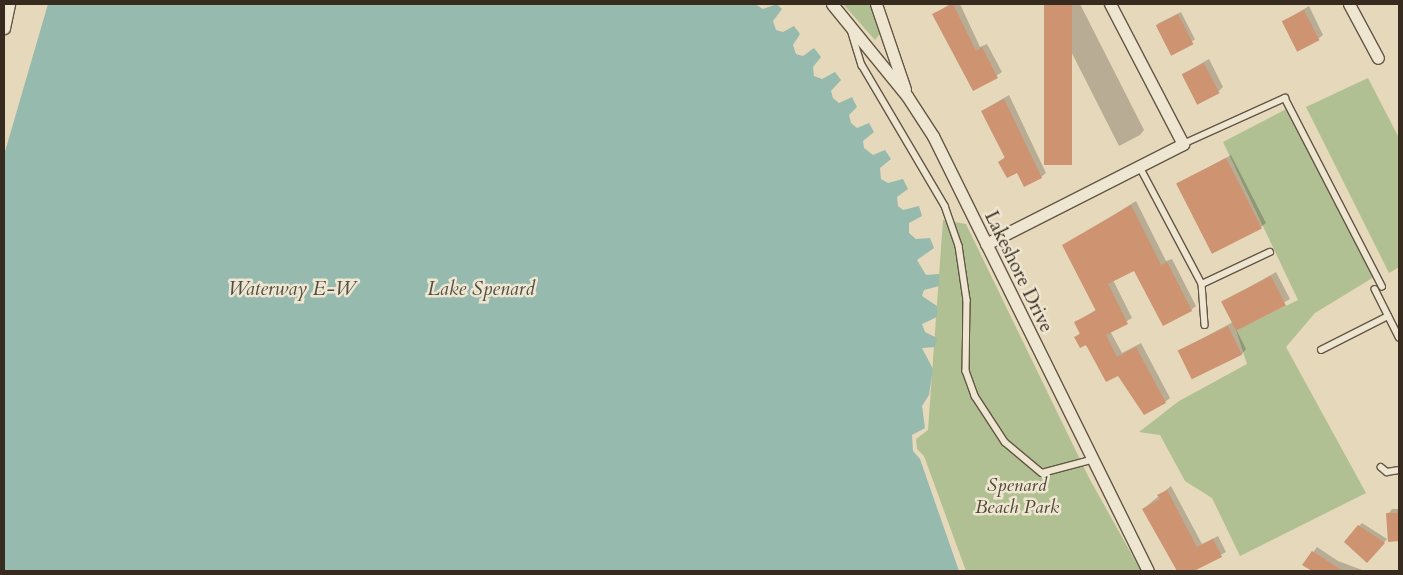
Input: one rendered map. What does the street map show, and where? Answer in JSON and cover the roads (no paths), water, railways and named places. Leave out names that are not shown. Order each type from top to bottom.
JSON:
[{"type":"street","points":[[4,28],[9,4]]},
{"type":"street","name":"Lakeshore Drive","points":[[832,4],[907,96],[986,244],[1091,460],[1148,571]]},
{"type":"street","points":[[876,4],[907,96]]},
{"type":"street","points":[[986,244],[1183,144],[1110,4]]},
{"type":"street","points":[[1349,4],[1378,58]]},
{"type":"lane","points":[[848,22],[862,65],[944,206],[959,246],[967,300],[966,371],[975,396],[1005,442],[1042,473],[1091,460]]},
{"type":"lane","points":[[1183,144],[1285,98],[1382,286]]},
{"type":"lane","points":[[1140,167],[1202,284],[1205,325]]},
{"type":"lane","points":[[1202,284],[1270,252]]},
{"type":"lane","points":[[1375,289],[1399,337]]},
{"type":"lane","points":[[1321,350],[1388,316]]},
{"type":"lane","points":[[1381,467],[1388,472],[1399,470]]},
{"type":"water","name":"Lake Spenard","points":[[48,4],[755,4],[763,9],[777,4],[782,9],[773,21],[776,30],[783,32],[794,26],[800,34],[793,45],[796,54],[803,56],[814,48],[821,57],[813,67],[814,76],[822,79],[835,72],[841,80],[831,91],[833,98],[839,103],[852,97],[857,107],[849,115],[851,123],[857,128],[869,123],[874,132],[863,141],[864,148],[873,155],[885,150],[891,159],[880,168],[881,179],[888,183],[903,179],[908,189],[897,197],[898,206],[903,210],[919,206],[922,216],[909,223],[909,233],[916,239],[930,238],[934,248],[917,260],[926,275],[939,274],[939,286],[924,290],[922,296],[937,306],[937,317],[922,324],[925,332],[937,338],[935,347],[922,348],[933,369],[929,395],[922,406],[925,428],[912,435],[913,451],[920,459],[959,571],[4,571],[4,155]]},
{"type":"water label","name":"Waterway E-W","points":[[292,288]]},
{"type":"park label","name":"Spenard Beach Park","points":[[1017,497]]}]
